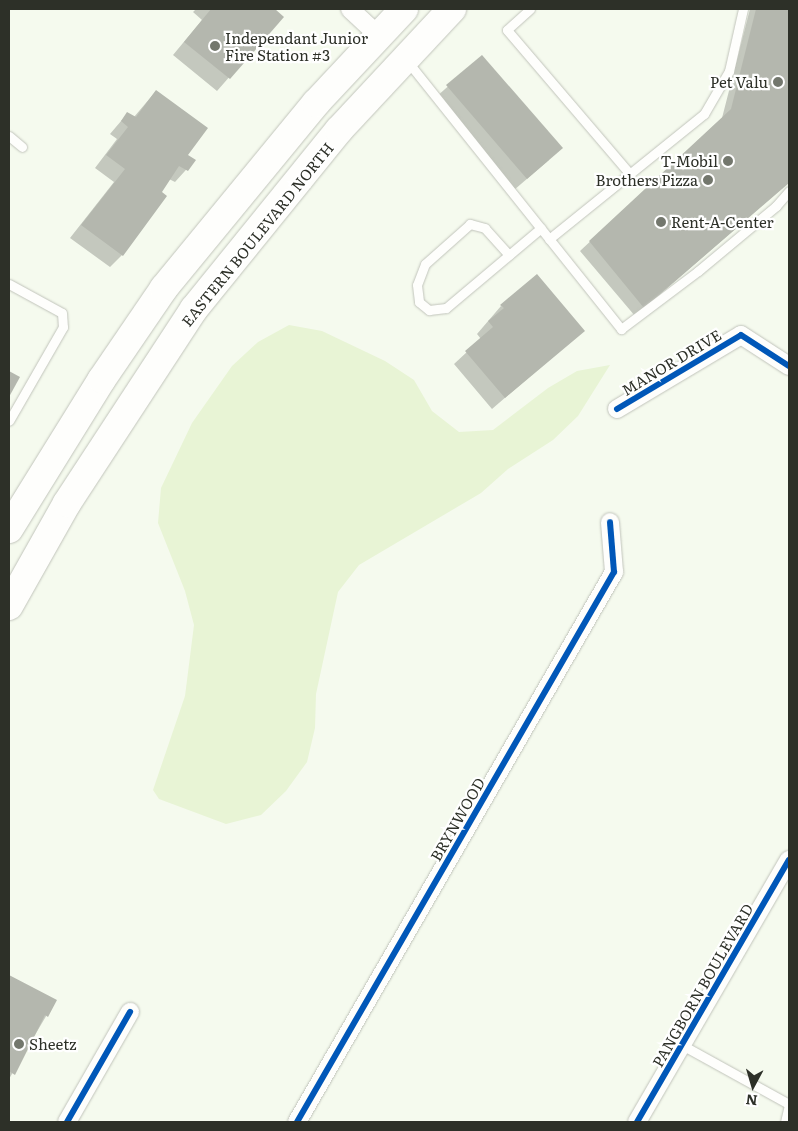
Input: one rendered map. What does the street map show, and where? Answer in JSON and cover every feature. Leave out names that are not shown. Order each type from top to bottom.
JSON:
[{"type":"main road","points":[[9,529],[96,388],[164,288],[316,103],[404,9]]},
{"type":"main road","name":"EASTERN BOULEVARD NORTH","points":[[9,606],[67,503],[194,309],[339,130],[452,9]]},
{"type":"main road","points":[[379,36],[405,59]]},
{"type":"main road","points":[[9,578],[67,503]]},
{"type":"street","points":[[350,9],[379,36]]},
{"type":"street","name":"MANOR DRIVE","points":[[617,409],[741,335],[789,366]]},
{"type":"street","name":"BRYNWOOD","points":[[298,1122],[614,572],[610,522]]},
{"type":"street","name":"PANGBORN BOULEVARD","points":[[637,1122],[789,860]]},
{"type":"street","points":[[67,1122],[130,1012]]},
{"type":"lane","points":[[530,9],[507,30],[630,174]]},
{"type":"lane","points":[[549,239],[704,114],[729,71],[743,9]]},
{"type":"lane","points":[[405,59],[621,329],[698,271],[776,206],[789,191]]},
{"type":"lane","points":[[9,136],[22,147]]},
{"type":"lane","points":[[509,254],[485,228],[470,224],[425,264],[417,285],[419,302],[429,310],[446,308],[541,228]]},
{"type":"lane","points":[[9,284],[62,313],[63,326],[9,421]]},
{"type":"lane","points":[[682,1045],[789,1104],[786,1122]]},
{"type":"green space","points":[[289,325],[322,331],[385,361],[414,380],[432,411],[459,432],[493,430],[548,388],[577,371],[610,365],[578,416],[553,440],[508,469],[481,493],[359,565],[338,592],[316,694],[315,728],[307,762],[286,791],[261,815],[226,824],[159,799],[153,790],[185,696],[194,625],[185,591],[158,523],[161,488],[192,423],[232,366],[258,342]]},
{"type":"building","points":[[211,9],[275,9],[284,17],[230,79],[184,42]]},
{"type":"building","points":[[756,9],[789,9],[789,183],[644,308],[589,241],[731,109]]},
{"type":"building","points":[[482,55],[563,148],[527,179],[446,85]]},
{"type":"building","points":[[156,90],[208,128],[188,155],[196,160],[188,171],[179,166],[162,192],[167,196],[123,256],[81,225],[125,169],[106,155],[128,127],[121,121],[127,112],[136,117]]},
{"type":"building","points":[[537,274],[585,331],[505,398],[465,351],[493,327],[488,321],[504,308],[500,305]]},
{"type":"building","points":[[9,371],[20,377],[9,397]]},
{"type":"building","name":"Sheetz","points":[[9,975],[57,1000],[48,1017],[45,1015],[15,1075],[9,1071]]},
{"type":"cycle path","points":[[617,409],[741,335],[789,366]]},
{"type":"cycle path","points":[[297,1122],[614,572],[610,522]]},
{"type":"cycle path","points":[[637,1122],[789,860]]},
{"type":"cycle path","points":[[67,1122],[130,1012]]},
{"type":"place","name":"Independant Junior Fire Station #3","points":[[215,46]]},
{"type":"place","name":"Pet Valu","points":[[778,82]]},
{"type":"place","name":"T-Mobil","points":[[728,161]]},
{"type":"place","name":"Brothers Pizza","points":[[708,180]]},
{"type":"place","name":"Rent-A-Center","points":[[661,222]]},
{"type":"place","name":"Sheetz","points":[[19,1044]]}]
